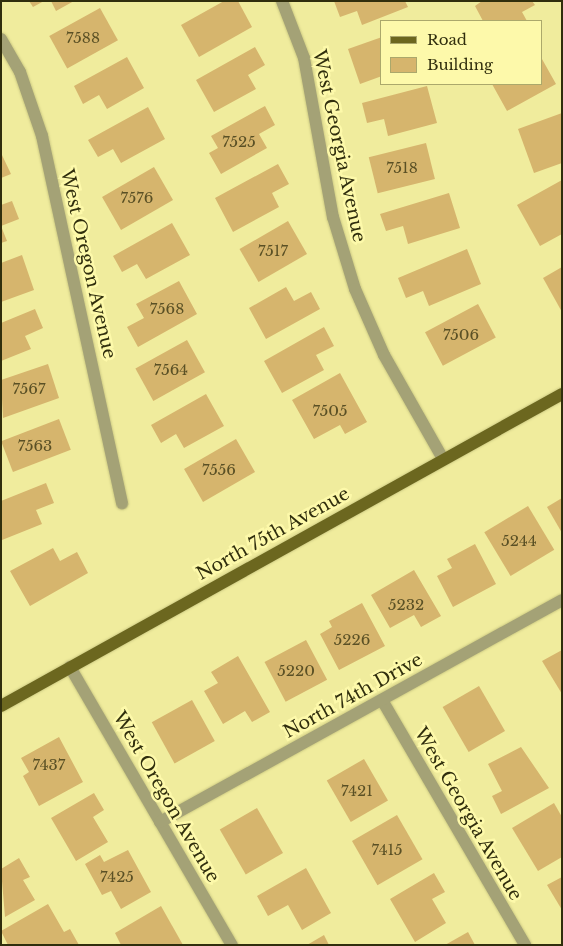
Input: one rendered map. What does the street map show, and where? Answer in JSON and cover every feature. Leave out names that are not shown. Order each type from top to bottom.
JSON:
[{"type":"main road","name":"North 75th Avenue","points":[[1,706],[562,394]]},
{"type":"street","name":"West Georgia Avenue","points":[[282,1],[304,58],[334,217],[355,289],[384,355],[443,459]]},
{"type":"street","name":"West Oregon Avenue","points":[[1,39],[20,72],[42,136],[122,503]]},
{"type":"street","name":"North 74th Drive","points":[[160,822],[562,600]]},
{"type":"street","name":"West Oregon Avenue","points":[[70,667],[232,945]]},
{"type":"street","name":"West Georgia Avenue","points":[[382,700],[525,945]]},
{"type":"building","points":[[29,1],[44,1],[33,7]]},
{"type":"building","points":[[51,1],[74,1],[56,11]]},
{"type":"building","points":[[224,1],[238,1],[252,27],[199,57],[181,25]]},
{"type":"building","points":[[334,1],[405,1],[408,7],[362,25],[357,11],[340,17]]},
{"type":"building","points":[[482,1],[532,1],[535,5],[522,12],[526,20],[482,20],[475,6]]},
{"type":"building","points":[[100,8],[118,40],[67,68],[49,36]]},
{"type":"building","points":[[380,38],[380,77],[360,84],[348,49]]},
{"type":"building","points":[[255,47],[265,65],[248,75],[256,89],[214,112],[196,80]]},
{"type":"building","points":[[127,57],[144,88],[107,109],[99,95],[83,104],[74,86]]},
{"type":"building","points":[[543,61],[556,84],[507,111],[493,85],[543,85]]},
{"type":"building","points":[[427,86],[437,123],[388,136],[384,119],[367,123],[362,103]]},
{"type":"building","points":[[265,106],[275,125],[259,134],[267,148],[221,174],[209,153],[218,148],[211,136]]},
{"type":"building","points":[[148,107],[165,139],[121,163],[113,149],[98,157],[88,140]]},
{"type":"building","points":[[562,113],[562,163],[534,173],[518,129]]},
{"type":"building","points":[[426,143],[435,179],[378,193],[369,157]]},
{"type":"building","points":[[1,153],[11,174],[1,178]]},
{"type":"building","points":[[278,164],[289,184],[272,193],[279,207],[233,232],[215,198]]},
{"type":"building","points":[[154,167],[173,200],[121,230],[102,197]]},
{"type":"building","points":[[562,180],[562,234],[540,246],[517,205]]},
{"type":"building","points":[[449,193],[460,228],[408,244],[403,226],[386,231],[380,214]]},
{"type":"building","points":[[12,201],[19,219],[1,226],[1,205]]},
{"type":"building","points":[[288,221],[307,254],[259,282],[240,249]]},
{"type":"building","points":[[172,223],[190,255],[146,279],[137,264],[122,272],[113,256]]},
{"type":"building","points":[[1,226],[7,241],[1,243]]},
{"type":"building","points":[[467,249],[481,284],[429,306],[423,291],[406,298],[398,278]]},
{"type":"building","points":[[22,255],[34,290],[1,302],[1,263]]},
{"type":"building","points":[[562,267],[562,312],[543,278]]},
{"type":"building","points":[[179,281],[197,314],[138,347],[127,327],[144,318],[136,304]]},
{"type":"building","points":[[286,287],[294,301],[311,292],[320,309],[266,339],[249,308]]},
{"type":"building","points":[[478,304],[496,338],[443,366],[425,332]]},
{"type":"building","points":[[35,309],[43,328],[25,336],[31,349],[1,361],[1,323]]},
{"type":"building","points":[[324,327],[334,346],[316,355],[324,370],[282,393],[264,361]]},
{"type":"building","points":[[187,340],[205,372],[153,401],[135,369]]},
{"type":"building","points":[[48,364],[59,398],[3,418],[1,380]]},
{"type":"building","points":[[340,373],[367,422],[345,434],[340,425],[314,439],[292,400]]},
{"type":"building","points":[[206,394],[224,426],[184,448],[176,434],[161,443],[151,425]]},
{"type":"building","points":[[59,419],[71,450],[13,472],[1,441]]},
{"type":"building","points":[[236,439],[255,472],[203,502],[184,469]]},
{"type":"building","points":[[46,483],[54,503],[36,510],[42,524],[2,540],[1,501]]},
{"type":"building","points":[[562,498],[562,533],[547,507]]},
{"type":"building","points":[[528,506],[554,550],[511,576],[484,532]]},
{"type":"building","points":[[475,544],[496,584],[453,607],[437,576],[452,568],[447,559]]},
{"type":"building","points":[[53,548],[60,561],[77,552],[88,573],[30,606],[10,571]]},
{"type":"building","points":[[414,570],[441,616],[421,627],[414,615],[390,628],[371,595]]},
{"type":"building","points":[[362,603],[385,646],[339,670],[320,634],[332,627],[329,621]]},
{"type":"building","points":[[306,640],[327,680],[286,702],[265,662]]},
{"type":"building","points":[[562,650],[562,694],[542,661]]},
{"type":"building","points":[[238,656],[270,712],[252,722],[245,711],[223,724],[204,691],[218,683],[211,672]]},
{"type":"building","points":[[479,686],[505,731],[469,752],[443,707]]},
{"type":"building","points":[[192,700],[215,741],[175,763],[152,722]]},
{"type":"building","points":[[59,737],[83,782],[39,806],[23,776],[29,772],[21,758]]},
{"type":"building","points":[[521,747],[549,788],[501,814],[492,796],[502,791],[488,764]]},
{"type":"building","points":[[364,759],[388,801],[351,822],[327,781]]},
{"type":"building","points":[[94,793],[104,810],[93,817],[108,842],[76,861],[51,818]]},
{"type":"building","points":[[554,803],[562,817],[562,857],[538,871],[512,828]]},
{"type":"building","points":[[257,808],[283,853],[246,875],[220,830]]},
{"type":"building","points":[[397,815],[423,859],[377,885],[352,841]]},
{"type":"building","points":[[128,850],[151,892],[121,909],[111,891],[102,895],[85,864],[100,855],[104,862]]},
{"type":"building","points":[[19,858],[30,877],[23,880],[35,900],[5,917],[1,869]]},
{"type":"building","points":[[306,868],[331,913],[302,930],[288,905],[268,916],[257,896]]},
{"type":"building","points":[[434,873],[445,892],[432,899],[446,923],[415,942],[390,899]]},
{"type":"building","points":[[562,877],[562,910],[547,885]]},
{"type":"building","points":[[48,904],[64,932],[70,929],[79,945],[8,945],[1,931]]},
{"type":"building","points":[[161,906],[183,945],[121,945],[115,933]]},
{"type":"building","points":[[468,932],[475,945],[445,945]]},
{"type":"building","points":[[324,935],[329,945],[307,945]]}]
